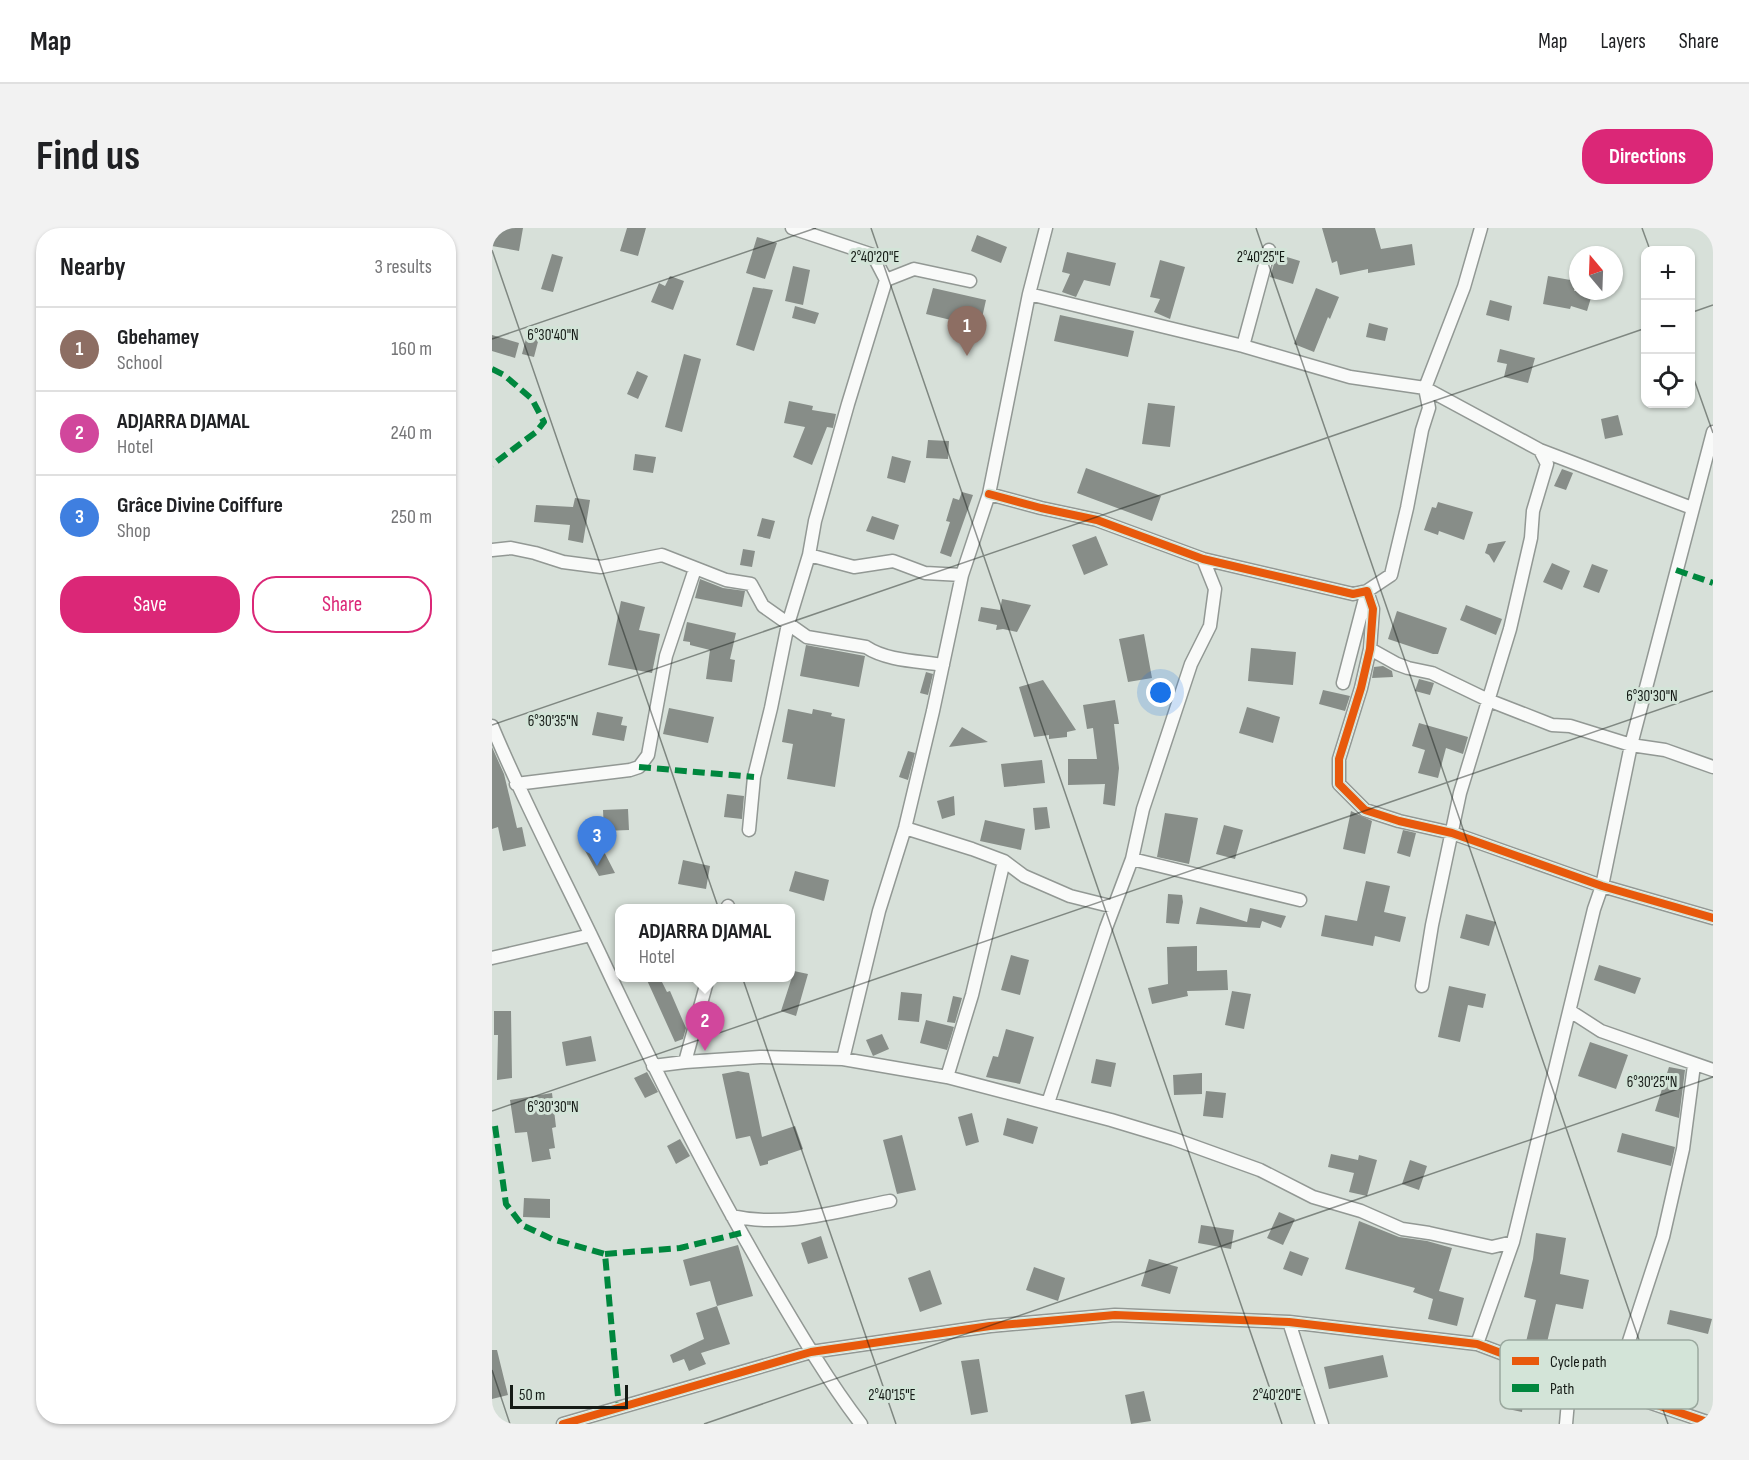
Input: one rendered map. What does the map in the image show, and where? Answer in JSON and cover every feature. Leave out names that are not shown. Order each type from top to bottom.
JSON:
[{"type":"street","points":[[749,830],[754,777],[788,624],[809,555],[815,521],[848,404],[886,280],[873,255],[792,228]]},
{"type":"street","points":[[843,1059],[879,911],[905,828],[962,575],[990,494],[1029,294],[1046,228]]},
{"type":"street","points":[[990,494],[1097,520],[1203,559],[1353,594],[1367,591],[1390,575],[1407,508],[1422,430],[1429,408],[1425,388],[1464,287],[1481,228]]},
{"type":"street","points":[[1243,346],[1269,250]]},
{"type":"street","points":[[886,280],[914,269],[970,281]]},
{"type":"street","points":[[1029,294],[1243,346],[1350,377],[1425,388],[1540,450],[1692,508]]},
{"type":"street","points":[[1478,1344],[1513,1242],[1594,909],[1602,886],[1631,745],[1713,432]]},
{"type":"street","points":[[1422,986],[1432,925],[1460,793],[1510,629],[1531,538],[1533,511],[1547,465],[1540,450]]},
{"type":"street","points":[[492,550],[511,548],[563,562],[601,567],[662,555],[726,580],[751,584],[763,606],[807,637],[866,647],[873,652],[943,665]]},
{"type":"street","points":[[809,555],[854,567],[893,561],[925,573],[962,575]]},
{"type":"street","points":[[1048,1103],[1132,859],[1143,809],[1191,664],[1210,626],[1215,589],[1203,559]]},
{"type":"street","points":[[516,784],[639,767],[648,755],[666,656],[695,569]]},
{"type":"street","points":[[1367,591],[1373,609],[1370,649],[1362,688],[1339,759],[1339,784],[1365,810],[1452,833],[1602,886],[1713,918]]},
{"type":"street","points":[[1344,683],[1367,591]]},
{"type":"street","points":[[1370,649],[1408,669],[1432,673],[1488,700],[1552,725],[1569,726],[1631,745],[1665,750],[1713,767]]},
{"type":"street","points":[[492,726],[516,784],[653,1066],[732,1216],[811,1352],[859,1423]]},
{"type":"street","points":[[905,828],[1004,861],[1024,876],[1070,896],[1114,907]]},
{"type":"street","points":[[1132,859],[1300,900]]},
{"type":"street","points":[[947,1077],[972,995],[1004,861]]},
{"type":"street","points":[[492,958],[591,935]]},
{"type":"street","points":[[685,1062],[707,982]]},
{"type":"street","points":[[1570,1011],[1601,1031],[1713,1070]]},
{"type":"street","points":[[653,1066],[760,1057],[843,1059],[947,1077],[1174,1139],[1260,1170],[1314,1197],[1361,1211],[1402,1229],[1492,1247],[1513,1242]]},
{"type":"street","points":[[1629,1340],[1663,1237],[1683,1149],[1694,1065]]},
{"type":"street","points":[[732,1216],[759,1221],[796,1219],[890,1201]]},
{"type":"street","points":[[563,1424],[811,1352],[990,1326],[1115,1315],[1289,1322],[1478,1344],[1500,1352]]},
{"type":"street","points":[[1289,1322],[1322,1424]]},
{"type":"street","points":[[1566,1424],[1567,1409]]},
{"type":"street","points":[[1669,1409],[1713,1424]]},
{"type":"building","points":[[492,228],[523,228],[519,251],[492,246]]},
{"type":"building","points":[[627,228],[646,228],[638,256],[620,251]]},
{"type":"building","points":[[1322,228],[1375,228],[1381,249],[1412,244],[1415,265],[1368,273],[1368,269],[1340,275],[1337,261],[1332,263]]},
{"type":"building","points":[[977,235],[1007,247],[1001,263],[971,251]]},
{"type":"building","points":[[757,237],[777,243],[765,279],[746,273]]},
{"type":"building","points":[[1067,252],[1116,263],[1110,286],[1084,280],[1076,297],[1062,292],[1070,274],[1062,272]]},
{"type":"building","points":[[552,254],[563,257],[553,292],[541,289]]},
{"type":"building","points":[[1277,254],[1300,261],[1293,284],[1270,277]]},
{"type":"building","points":[[1160,260],[1185,267],[1170,319],[1154,312],[1160,299],[1150,297]]},
{"type":"building","points":[[793,266],[810,270],[803,305],[785,301]]},
{"type":"building","points":[[670,276],[684,281],[673,310],[651,302],[659,283],[665,286]]},
{"type":"building","points":[[1548,276],[1569,280],[1569,300],[1590,300],[1587,311],[1571,306],[1570,309],[1543,304]]},
{"type":"building","points":[[753,287],[773,290],[754,351],[736,345]]},
{"type":"building","points":[[933,288],[986,300],[980,327],[926,314]]},
{"type":"building","points":[[1316,288],[1339,297],[1314,352],[1294,344]]},
{"type":"building","points":[[1490,300],[1512,306],[1509,321],[1486,315]]},
{"type":"building","points":[[795,306],[819,313],[815,324],[792,318]]},
{"type":"building","points":[[1060,315],[1134,331],[1128,357],[1054,341]]},
{"type":"building","points":[[1369,323],[1388,328],[1385,341],[1366,337]]},
{"type":"building","points":[[528,331],[540,334],[534,357],[522,354]]},
{"type":"building","points":[[492,335],[519,343],[515,358],[492,351]]},
{"type":"building","points":[[1500,349],[1535,358],[1528,383],[1504,377],[1507,364],[1497,362]]},
{"type":"building","points":[[684,354],[701,359],[682,432],[665,427]]},
{"type":"building","points":[[637,371],[648,376],[638,399],[627,394]]},
{"type":"building","points":[[789,401],[813,406],[812,410],[836,414],[833,428],[827,427],[812,465],[793,457],[805,427],[784,423]]},
{"type":"building","points":[[1148,403],[1175,406],[1170,447],[1142,444]]},
{"type":"building","points":[[1618,415],[1623,435],[1605,439],[1601,419]]},
{"type":"building","points":[[928,440],[949,441],[948,459],[926,458]]},
{"type":"building","points":[[635,454],[656,457],[653,473],[633,470]]},
{"type":"building","points":[[892,456],[911,461],[905,483],[887,478]]},
{"type":"building","points":[[1086,468],[1161,496],[1152,521],[1077,493]]},
{"type":"building","points":[[1562,469],[1573,473],[1566,490],[1554,486]]},
{"type":"building","points":[[962,492],[973,495],[951,557],[940,553],[950,522],[946,521],[953,498],[959,500]]},
{"type":"building","points":[[575,498],[590,500],[583,543],[568,540],[570,525],[534,522],[536,505],[573,507]]},
{"type":"building","points":[[1438,502],[1473,512],[1464,540],[1439,531],[1438,535],[1424,530],[1432,507],[1436,508]]},
{"type":"building","points":[[872,516],[899,525],[894,540],[866,531]]},
{"type":"building","points":[[762,518],[775,521],[770,539],[757,536]]},
{"type":"building","points":[[1096,536],[1108,565],[1084,575],[1072,545]]},
{"type":"building","points":[[1506,541],[1494,563],[1485,553],[1488,544]]},
{"type":"building","points":[[743,549],[755,551],[752,567],[740,565]]},
{"type":"building","points":[[1552,563],[1570,571],[1562,590],[1543,582]]},
{"type":"building","points":[[1592,564],[1608,570],[1599,593],[1583,587]]},
{"type":"building","points":[[700,579],[723,588],[745,591],[742,607],[695,598]]},
{"type":"building","points":[[1002,599],[1031,605],[1017,632],[996,630],[997,625],[978,621],[981,607],[1000,610]]},
{"type":"building","points":[[621,601],[645,607],[639,630],[660,634],[652,673],[608,665]]},
{"type":"building","points":[[1466,605],[1502,619],[1496,635],[1460,620]]},
{"type":"building","points":[[1397,611],[1447,628],[1438,654],[1388,639]]},
{"type":"building","points":[[687,622],[736,633],[730,659],[735,660],[732,682],[706,679],[710,650],[683,641]]},
{"type":"building","points":[[1144,634],[1152,678],[1128,682],[1119,639]]},
{"type":"building","points":[[806,645],[865,656],[859,687],[800,676]]},
{"type":"building","points":[[1251,648],[1296,652],[1293,685],[1248,681]]},
{"type":"building","points":[[1383,666],[1392,671],[1393,677],[1372,678],[1374,667]]},
{"type":"building","points":[[926,672],[933,674],[928,695],[920,693]]},
{"type":"building","points":[[1419,679],[1434,683],[1430,695],[1415,691]]},
{"type":"building","points":[[1043,680],[1076,730],[1067,732],[1067,737],[1049,739],[1049,735],[1034,737],[1019,687]]},
{"type":"building","points":[[1323,690],[1350,696],[1345,711],[1319,704]]},
{"type":"building","points":[[1115,700],[1119,724],[1114,724],[1119,768],[1115,806],[1103,804],[1105,784],[1068,785],[1068,759],[1097,759],[1093,728],[1087,729],[1083,705]]},
{"type":"building","points":[[1247,707],[1280,717],[1273,743],[1239,733]]},
{"type":"building","points":[[669,708],[714,717],[708,743],[663,734]]},
{"type":"building","points":[[788,709],[812,714],[813,709],[832,713],[831,716],[845,719],[835,787],[787,779],[793,744],[782,742]]},
{"type":"building","points":[[597,712],[623,717],[621,725],[627,726],[624,741],[592,735]]},
{"type":"building","points":[[1419,723],[1468,737],[1463,754],[1446,748],[1438,778],[1418,773],[1425,750],[1412,746]]},
{"type":"building","points":[[962,727],[988,742],[949,747]]},
{"type":"building","points":[[492,747],[504,774],[517,828],[522,827],[526,846],[503,851],[498,827],[492,829]]},
{"type":"building","points":[[908,751],[915,753],[908,780],[899,777]]},
{"type":"building","points":[[1042,760],[1045,783],[1004,787],[1001,764]]},
{"type":"building","points":[[727,794],[744,796],[742,819],[724,817]]},
{"type":"building","points":[[954,796],[955,815],[942,819],[937,801]]},
{"type":"building","points":[[1047,807],[1050,828],[1035,830],[1033,808]]},
{"type":"building","points":[[628,809],[629,830],[604,831],[603,810]]},
{"type":"building","points":[[1351,811],[1372,821],[1365,854],[1343,849]]},
{"type":"building","points":[[1165,813],[1198,818],[1189,864],[1157,857]]},
{"type":"building","points":[[985,820],[1025,829],[1021,850],[980,841]]},
{"type":"building","points":[[1224,825],[1243,830],[1235,859],[1216,854]]},
{"type":"building","points":[[1403,830],[1416,833],[1410,857],[1397,853]]},
{"type":"building","points":[[598,840],[615,873],[599,876],[583,847]]},
{"type":"building","points":[[683,860],[710,866],[706,889],[678,884]]},
{"type":"building","points":[[795,871],[829,880],[824,901],[789,891]]},
{"type":"building","points":[[1366,881],[1390,886],[1384,912],[1406,917],[1400,942],[1375,936],[1373,946],[1321,936],[1325,915],[1357,921]]},
{"type":"building","points":[[1168,894],[1182,895],[1179,924],[1166,923]]},
{"type":"building","points":[[1200,907],[1247,922],[1250,908],[1286,916],[1281,928],[1262,921],[1260,928],[1196,924]]},
{"type":"building","points":[[1466,914],[1496,922],[1489,946],[1460,938]]},
{"type":"building","points":[[1197,946],[1197,971],[1227,970],[1228,990],[1187,991],[1188,996],[1152,1004],[1148,988],[1168,984],[1167,947]]},
{"type":"building","points":[[1011,955],[1029,960],[1020,995],[1001,990]]},
{"type":"building","points":[[1599,965],[1641,978],[1635,994],[1594,980]]},
{"type":"building","points":[[795,971],[808,974],[796,1016],[781,1011],[790,982],[795,982]]},
{"type":"building","points":[[648,982],[662,982],[667,992],[670,991],[686,1028],[683,1039],[675,1042]]},
{"type":"building","points":[[1449,986],[1486,994],[1483,1008],[1468,1005],[1460,1042],[1438,1037]]},
{"type":"building","points":[[1232,991],[1251,994],[1244,1029],[1225,1025]]},
{"type":"building","points":[[901,992],[922,994],[919,1022],[898,1020]]},
{"type":"building","points":[[953,996],[962,998],[955,1023],[947,1022]]},
{"type":"building","points":[[494,1011],[511,1011],[512,1078],[497,1080],[498,1035],[494,1035]]},
{"type":"building","points":[[926,1020],[954,1027],[947,1050],[920,1043]]},
{"type":"building","points":[[1006,1029],[1034,1037],[1020,1084],[986,1077],[993,1056],[998,1057]]},
{"type":"building","points":[[882,1034],[889,1049],[873,1056],[866,1040]]},
{"type":"building","points":[[591,1036],[596,1061],[566,1066],[562,1042]]},
{"type":"building","points":[[1590,1042],[1628,1055],[1616,1089],[1578,1076]]},
{"type":"building","points":[[1096,1059],[1116,1063],[1111,1087],[1091,1083]]},
{"type":"building","points":[[1669,1067],[1685,1070],[1679,1118],[1655,1111]]},
{"type":"building","points":[[738,1071],[749,1073],[762,1137],[795,1126],[803,1149],[760,1166],[750,1136],[736,1139],[722,1074]]},
{"type":"building","points":[[647,1072],[658,1092],[645,1098],[634,1078]]},
{"type":"building","points":[[1202,1073],[1202,1094],[1174,1095],[1173,1075]]},
{"type":"building","points":[[1206,1091],[1226,1093],[1223,1118],[1203,1116]]},
{"type":"building","points":[[552,1093],[556,1127],[552,1128],[555,1148],[549,1149],[551,1159],[532,1162],[527,1132],[515,1133],[510,1100]]},
{"type":"building","points":[[972,1113],[979,1142],[966,1146],[958,1117]]},
{"type":"building","points":[[1007,1118],[1038,1127],[1033,1144],[1003,1135]]},
{"type":"building","points":[[1622,1133],[1675,1147],[1671,1166],[1617,1152]]},
{"type":"building","points":[[902,1135],[916,1190],[897,1194],[883,1140]]},
{"type":"building","points":[[680,1139],[690,1156],[676,1164],[667,1146]]},
{"type":"building","points":[[1331,1154],[1358,1160],[1359,1155],[1377,1160],[1367,1196],[1349,1192],[1354,1173],[1328,1167]]},
{"type":"building","points":[[1410,1160],[1427,1166],[1419,1190],[1402,1184]]},
{"type":"building","points":[[524,1198],[550,1199],[550,1218],[523,1217]]},
{"type":"building","points":[[1279,1212],[1295,1219],[1283,1245],[1267,1238]]},
{"type":"building","points":[[1359,1221],[1399,1237],[1452,1248],[1439,1291],[1464,1298],[1457,1326],[1428,1319],[1433,1299],[1413,1292],[1415,1288],[1345,1269]]},
{"type":"building","points":[[1201,1225],[1234,1230],[1231,1249],[1198,1243]]},
{"type":"building","points":[[1536,1233],[1566,1238],[1560,1274],[1589,1280],[1583,1309],[1556,1304],[1548,1340],[1526,1340],[1536,1300],[1524,1297],[1533,1259]]},
{"type":"building","points":[[821,1236],[828,1258],[808,1264],[801,1243]]},
{"type":"building","points":[[738,1245],[753,1296],[717,1306],[710,1281],[690,1286],[683,1260]]},
{"type":"building","points":[[1290,1251],[1309,1258],[1302,1276],[1283,1269]]},
{"type":"building","points":[[1149,1259],[1178,1267],[1170,1294],[1141,1286]]},
{"type":"building","points":[[1034,1267],[1065,1278],[1058,1301],[1026,1290]]},
{"type":"building","points":[[930,1270],[942,1304],[920,1312],[908,1278]]},
{"type":"building","points":[[717,1306],[730,1344],[701,1353],[706,1364],[689,1371],[684,1359],[673,1363],[670,1355],[704,1339],[696,1313]]},
{"type":"building","points":[[1670,1310],[1712,1319],[1708,1334],[1667,1324]]},
{"type":"building","points":[[492,1350],[497,1350],[508,1395],[492,1399]]},
{"type":"building","points":[[1383,1355],[1388,1377],[1329,1389],[1324,1367]]},
{"type":"building","points":[[979,1359],[988,1412],[971,1415],[961,1361]]},
{"type":"building","points":[[1144,1391],[1151,1421],[1131,1424],[1125,1395]]},
{"type":"marked path","points":[[492,369],[504,375],[532,399],[544,422],[536,432],[492,465]]},
{"type":"marked path","points":[[1676,570],[1713,583]]},
{"type":"marked path","points":[[639,767],[754,777]]},
{"type":"marked path","points":[[495,1126],[506,1204],[522,1225],[552,1239],[605,1254],[619,1408]]},
{"type":"marked path","points":[[605,1254],[680,1248],[741,1233]]},
{"type":"cycle path","points":[[989,494],[1097,520],[1203,559],[1353,594],[1367,591],[1373,609],[1370,649],[1361,688],[1339,759],[1339,784],[1365,810],[1399,821],[1452,833],[1602,886],[1713,918]]},
{"type":"cycle path","points":[[563,1424],[811,1352],[990,1326],[1115,1315],[1289,1322],[1477,1344],[1500,1353]]},
{"type":"cycle path","points":[[1669,1409],[1713,1424]]},
{"type":"place","name":"Gbehamey","points":[[967,356]]},
{"type":"place","name":"Grâce Divine Coiffure","points":[[597,866]]},
{"type":"place","name":"ADJARRA DJAMAL","points":[[705,1051]]}]
